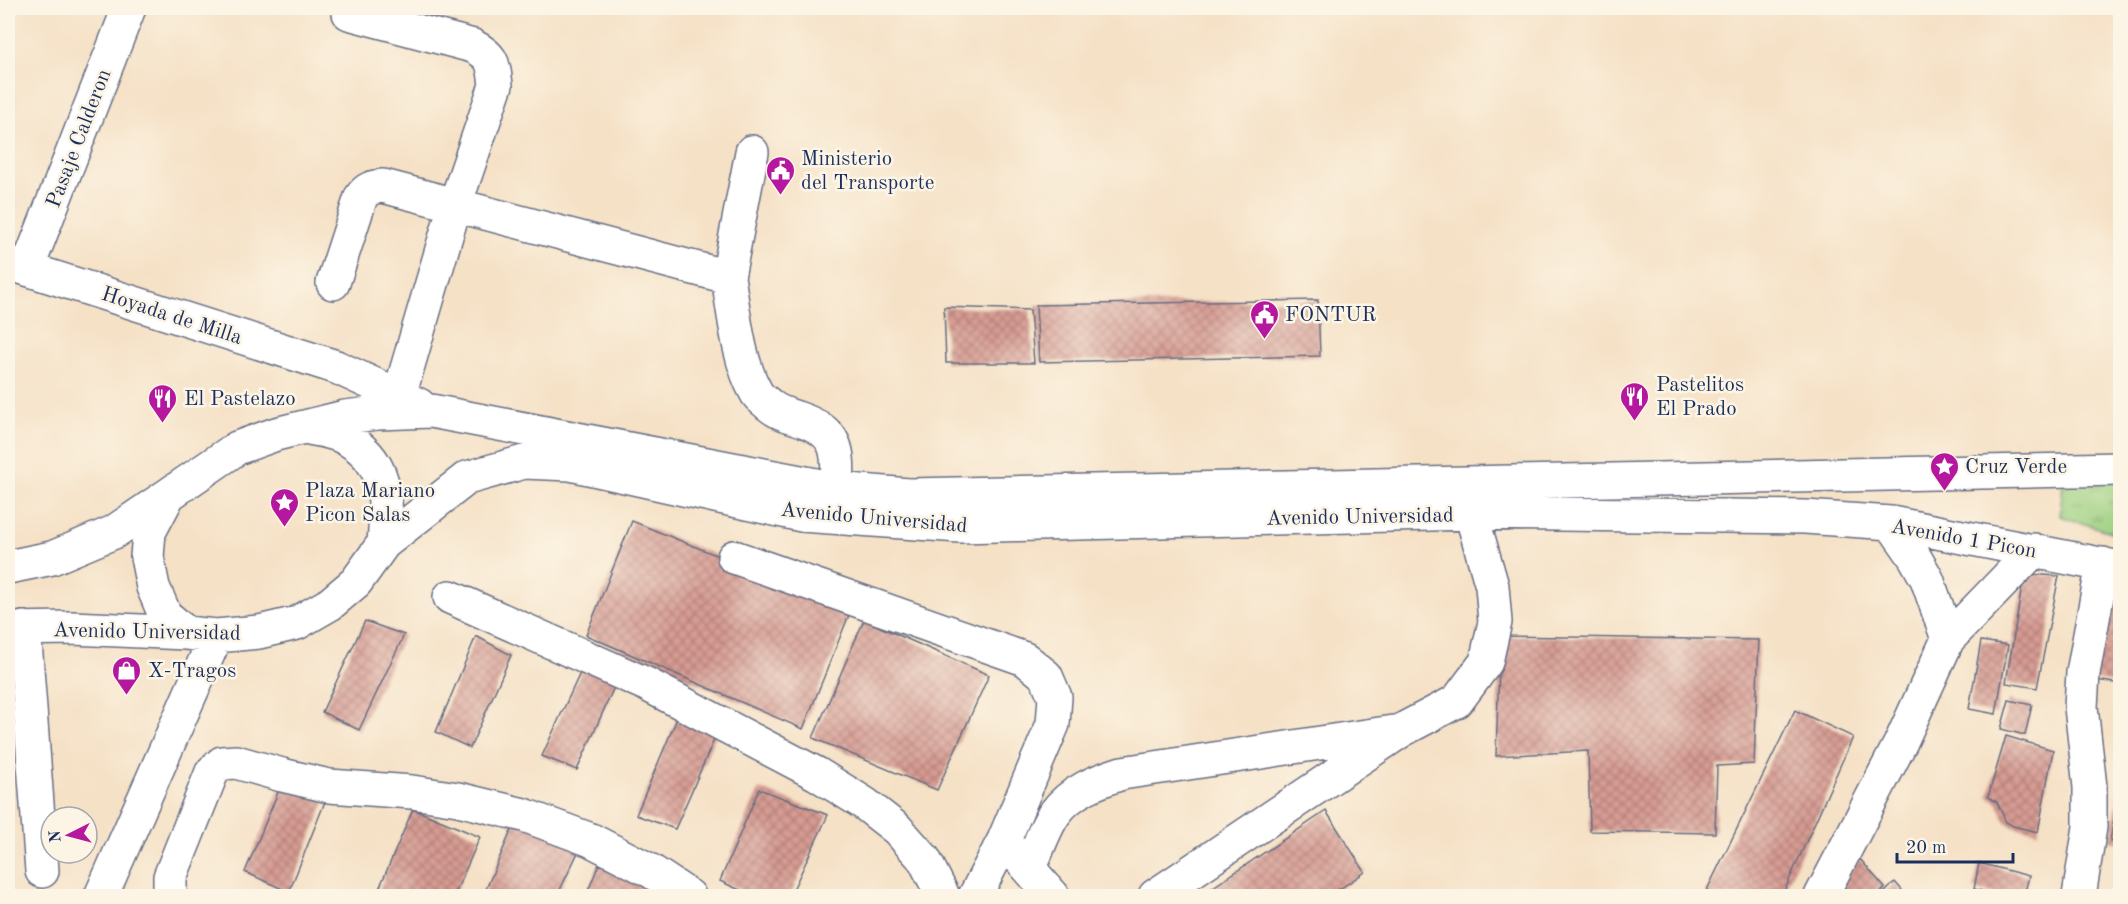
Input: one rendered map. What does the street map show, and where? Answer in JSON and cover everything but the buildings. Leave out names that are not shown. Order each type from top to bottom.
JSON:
[{"type":"street","name":"Pasaje Calderon","points":[[17,266],[129,8]]},
{"type":"street","points":[[349,13],[473,46],[487,54],[494,68],[496,86],[454,205],[399,396]]},
{"type":"street","points":[[752,152],[729,277],[741,354],[756,394],[776,411],[814,424],[828,434],[836,449],[838,461],[837,489]]},
{"type":"street","points":[[333,283],[361,197],[365,190],[383,186],[729,277]]},
{"type":"street","name":"Hoyada de Milla","points":[[17,266],[336,367],[431,411]]},
{"type":"street","name":"Avenido Universidad","points":[[8,567],[52,558],[114,532],[237,448],[302,426],[378,413],[431,411],[837,489],[909,495],[2121,469]]},
{"type":"street","points":[[302,426],[339,435],[361,447],[380,475],[387,509],[384,543]]},
{"type":"street","name":"Avenido Universidad","points":[[16,628],[72,628],[201,635],[259,632],[297,623],[330,604],[356,582],[384,543],[467,478],[524,462],[570,464],[801,515],[960,526],[1471,513],[1805,517]]},
{"type":"street","points":[[102,897],[201,635],[165,615],[153,587],[147,557],[149,532],[170,493]]},
{"type":"street","points":[[1155,897],[1402,730],[1457,701],[1486,662],[1495,622],[1492,586],[1471,513]]},
{"type":"street","name":"Avenido 1 Picon","points":[[1805,517],[1891,523],[2112,566]]},
{"type":"street","points":[[1891,523],[1927,579],[1948,639]]},
{"type":"street","points":[[1821,897],[1900,744],[1948,639],[2034,550]]},
{"type":"street","points":[[734,557],[1025,659],[1046,676],[1055,697],[1053,723],[1004,840],[975,897]]},
{"type":"street","points":[[2079,897],[2090,827],[2090,787],[2081,706],[2083,673],[2112,566]]},
{"type":"street","points":[[450,597],[646,684],[817,774],[865,804],[897,829],[924,859],[943,897]]},
{"type":"street","points":[[16,628],[42,871]]},
{"type":"street","points":[[1029,869],[1054,814],[1071,797],[1093,782],[1122,773],[1402,730]]},
{"type":"street","points":[[170,897],[170,878],[212,772],[222,763],[236,762],[329,786],[412,792],[458,799],[524,815],[591,840],[651,871],[689,897]]},
{"type":"street","points":[[1004,840],[1053,897]]},
{"type":"green space","points":[[2064,470],[2120,470],[2120,535],[2060,516]]},
{"type":"place","name":"Ministerio del Transporte","points":[[780,196]]},
{"type":"place","name":"FONTUR","points":[[1264,340]]},
{"type":"place","name":"Pastelitos El Prado","points":[[1635,422]]},
{"type":"place","name":"El Pastelazo","points":[[163,424]]},
{"type":"place","name":"Cruz Verde","points":[[1944,492]]},
{"type":"place","name":"Plaza Mariano Picon Salas","points":[[284,528]]},
{"type":"place","name":"X-Tragos","points":[[127,696]]}]
